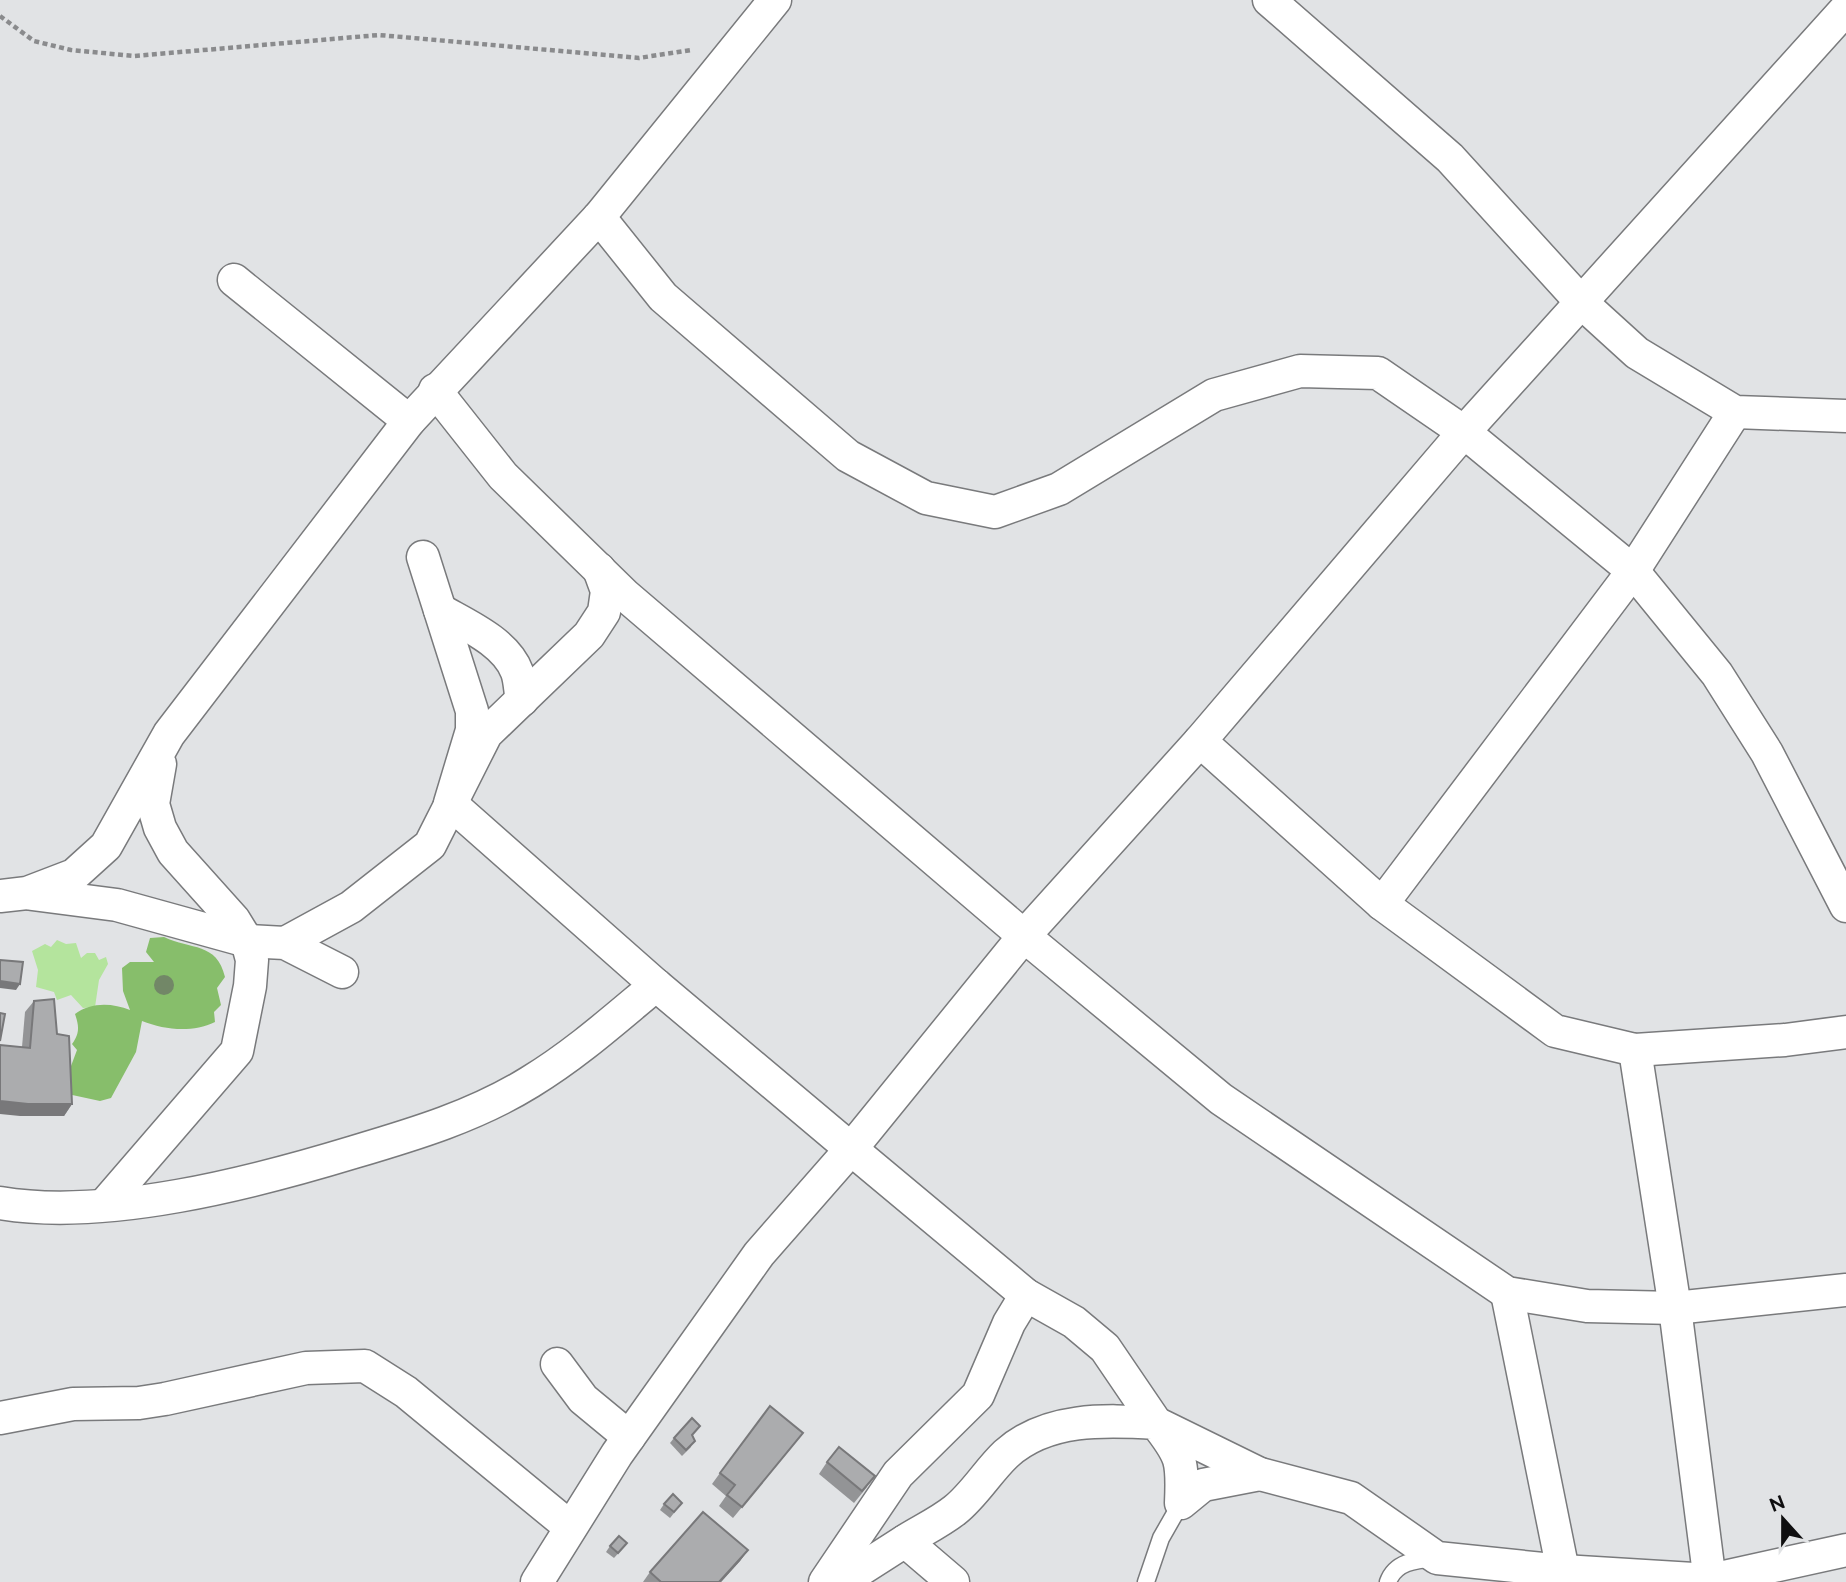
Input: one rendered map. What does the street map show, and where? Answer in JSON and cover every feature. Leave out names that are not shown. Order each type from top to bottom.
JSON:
[{"type":"street","points":[[14,895],[74,875],[106,846],[169,734],[409,421],[435,390],[599,217],[775,0]]},
{"type":"street","points":[[1269,0],[1450,158],[1582,303],[1637,353],[1735,412],[1846,416]]},
{"type":"street","points":[[537,1582],[629,1437],[759,1254],[851,1149],[1024,936],[1200,741],[1464,432],[1846,9]]},
{"type":"street","points":[[599,217],[663,297],[848,456],[926,498],[995,512],[1059,489],[1214,395],[1300,371],[1378,373],[1464,432],[1633,572],[1717,674],[1767,753],[1846,906]]},
{"type":"street","points":[[234,280],[409,421]]},
{"type":"street","points":[[435,390],[503,477],[625,596],[1024,936],[1222,1099],[1507,1293],[1587,1306],[1675,1308],[1846,1290]]},
{"type":"street","points":[[1382,904],[1633,572],[1735,412]]},
{"type":"street","points":[[423,557],[472,711],[472,730],[450,803]]},
{"type":"street","points":[[285,943],[351,907],[430,845],[486,734],[576,648],[604,612],[607,592],[598,569]]},
{"type":"street","points":[[440,610],[478,632],[510,660],[518,673],[522,700]]},
{"type":"street","points":[[510,660],[527,666],[543,664],[576,648]]},
{"type":"street","points":[[106,1204],[237,1051],[251,973],[252,960],[247,941],[234,920],[173,852],[160,828],[153,804],[155,782],[169,734]]},
{"type":"street","points":[[1200,741],[1382,904],[1555,1031],[1636,1050],[1785,1040],[1846,1032]]},
{"type":"street","points":[[450,803],[656,985],[1026,1295],[1074,1322],[1105,1348],[1178,1451],[1182,1470],[1181,1503]]},
{"type":"street","points":[[14,895],[117,905],[247,941],[285,943],[342,972]]},
{"type":"street","points":[[0,1203],[23,1207],[106,1204],[256,1180],[457,1120],[530,1083],[578,1049],[656,985]]},
{"type":"street","points":[[1636,1050],[1675,1308],[1710,1581]]},
{"type":"street","points":[[1507,1293],[1563,1571]]},
{"type":"street","points":[[825,1582],[898,1474],[978,1395],[1009,1323],[1026,1295]]},
{"type":"street","points":[[557,1364],[583,1399],[629,1437]]},
{"type":"street","points":[[0,1418],[74,1404],[139,1403],[165,1399],[306,1368],[365,1366],[406,1392],[570,1527]]},
{"type":"street","points":[[841,1582],[957,1508],[1009,1451],[1042,1433],[1072,1423],[1106,1420],[1156,1423],[1260,1474],[1352,1498],[1437,1558],[1563,1571],[1710,1581],[1846,1550]]},
{"type":"street","points":[[1181,1503],[1203,1485],[1260,1474]]},
{"type":"street","points":[[905,1541],[953,1582]]},
{"type":"lane","points":[[1146,1582],[1161,1538],[1181,1503]]},
{"type":"lane","points":[[1388,1582],[1391,1573],[1400,1566],[1413,1560],[1437,1558]]},
{"type":"path","points":[[0,16],[34,41],[71,50],[134,56],[379,35],[639,58],[676,54],[701,47]]},
{"type":"green space","points":[[164,937],[209,952],[221,966],[225,977],[217,988],[221,1005],[214,1012],[215,1022],[197,1028],[178,1029],[142,1021],[136,1052],[111,1098],[100,1101],[63,1093],[62,1068],[71,1066],[77,1050],[72,1044],[78,1029],[75,1014],[88,1007],[102,1005],[130,1010],[123,991],[122,968],[130,962],[154,962],[146,952],[150,938]]},
{"type":"green space","points":[[57,940],[66,944],[76,943],[81,958],[87,953],[95,953],[99,960],[106,957],[108,964],[99,980],[95,1007],[83,1008],[71,995],[57,1000],[54,992],[36,987],[38,970],[32,951],[45,944],[51,947]]},
{"type":"building","points":[[0,960],[23,962],[20,984],[0,981]]},
{"type":"building","points":[[54,999],[57,1034],[69,1036],[72,1104],[0,1101],[0,1045],[30,1048],[34,1001]]},
{"type":"building","points":[[0,1013],[5,1014],[0,1041]]},
{"type":"building","points":[[770,1406],[803,1433],[742,1507],[727,1495],[735,1485],[720,1473]]},
{"type":"building","points":[[692,1418],[700,1426],[692,1435],[695,1441],[686,1450],[674,1438]]},
{"type":"building","points":[[839,1447],[875,1476],[862,1491],[827,1462]]},
{"type":"building","points":[[673,1494],[682,1503],[674,1512],[664,1504]]},
{"type":"building","points":[[703,1512],[748,1550],[719,1582],[661,1582],[650,1572]]},
{"type":"building","points":[[619,1536],[627,1543],[618,1553],[610,1546]]}]
